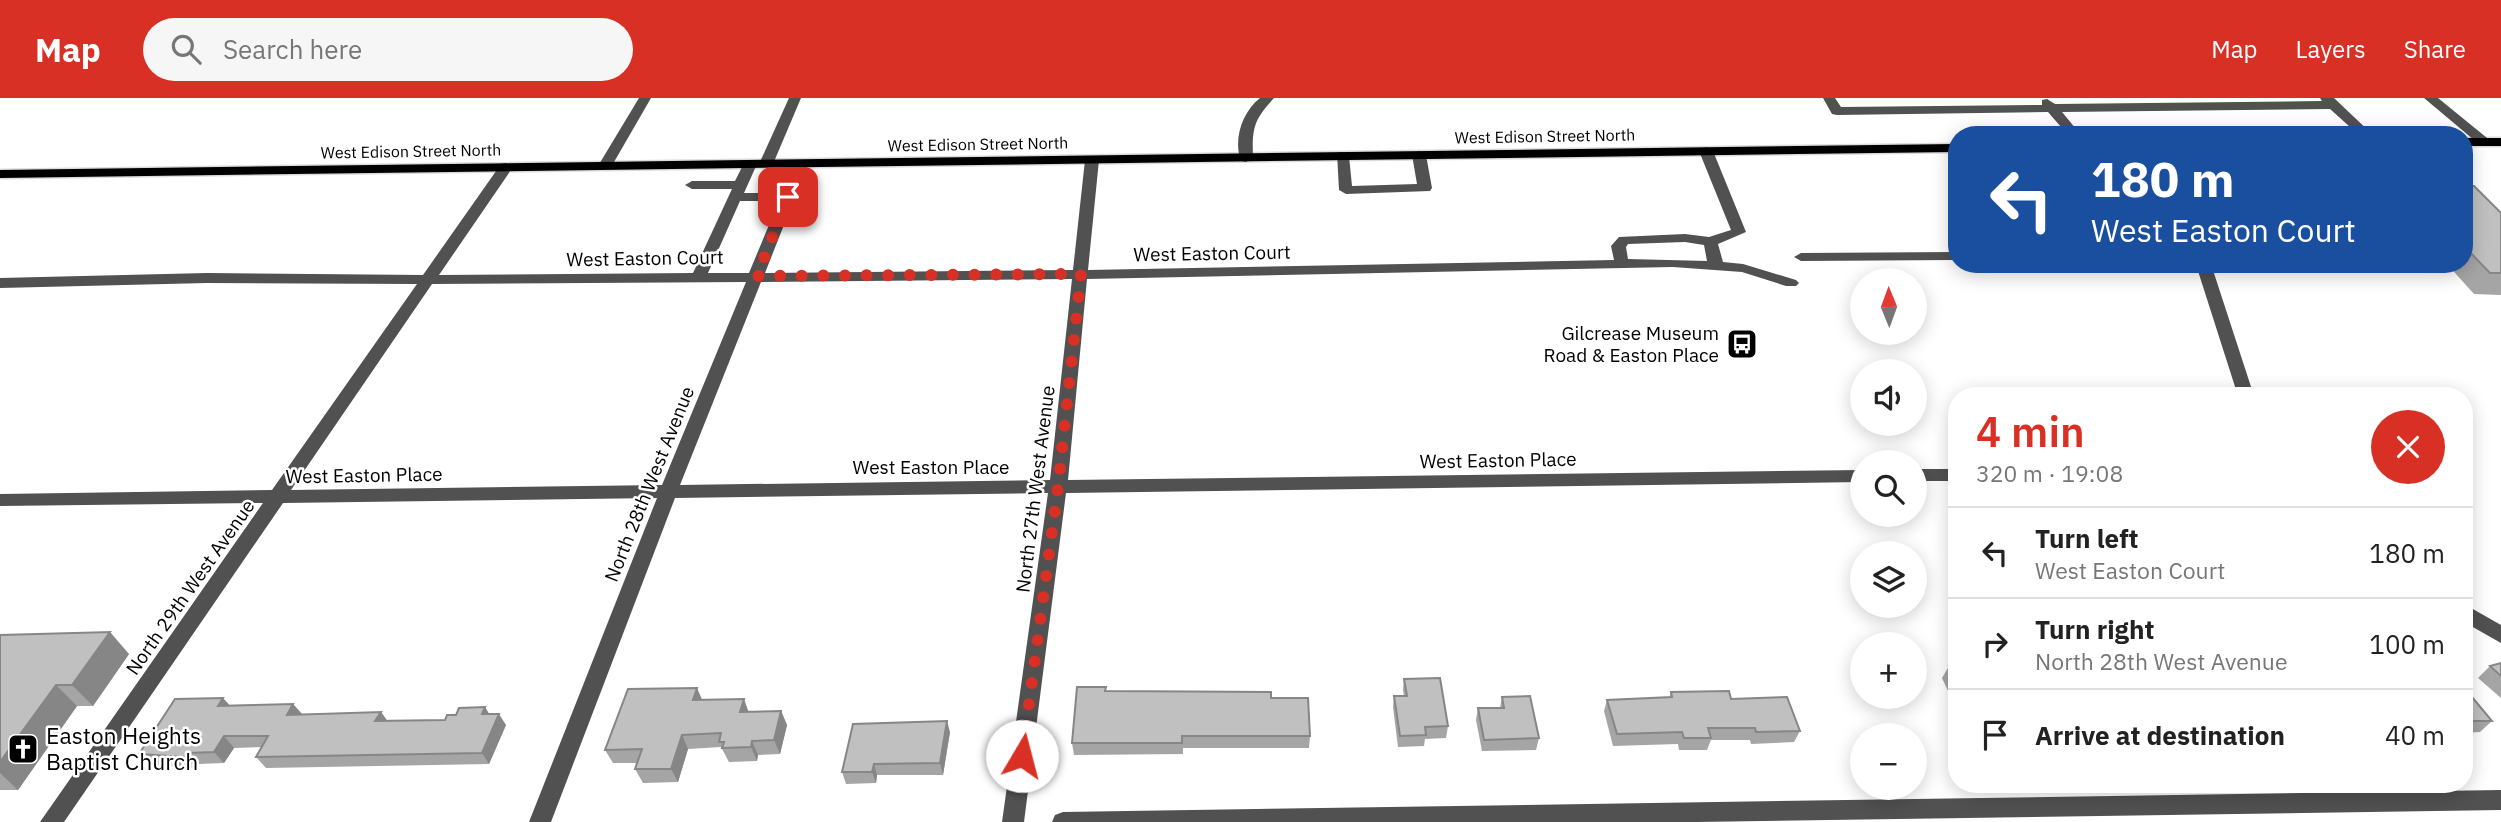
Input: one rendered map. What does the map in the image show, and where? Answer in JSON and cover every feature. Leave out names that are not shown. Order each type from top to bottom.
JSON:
[{"type":"main road","points":[[2473,142],[2501,142]]},
{"type":"main road","name":"West Edison Street North","points":[[0,174],[1948,148]]},
{"type":"street","points":[[605,166],[645,98]]},
{"type":"street","points":[[766,164],[795,98]]},
{"type":"street","points":[[1246,158],[1245,127],[1252,111],[1268,98]]},
{"type":"street","points":[[1829,98],[1837,111],[1894,110],[1940,104],[2330,101],[2357,126]]},
{"type":"street","points":[[1886,98],[1894,110]]},
{"type":"street","points":[[2430,98],[2465,126]]},
{"type":"street","points":[[2047,103],[2067,126]]},
{"type":"street","points":[[2473,132],[2485,142]]},
{"type":"street","points":[[1622,264],[1618,246],[1624,240],[1685,238],[1710,242],[1739,232],[1706,151]]},
{"type":"street","points":[[1342,156],[1346,190],[1425,188],[1419,155]]},
{"type":"street","name":"North 27th West Avenue","points":[[1013,822],[1058,487],[1092,160]]},
{"type":"street","points":[[699,277],[750,164]]},
{"type":"street","name":"North 28th West Avenue","points":[[540,822],[800,164]]},
{"type":"street","name":"North 29th West Avenue","points":[[51,822],[506,167]]},
{"type":"street","points":[[692,185],[788,197]]},
{"type":"street","points":[[1710,242],[1716,265]]},
{"type":"street","points":[[1801,257],[1948,256]]},
{"type":"street","name":"West Easton Court","points":[[0,284],[207,278],[426,280],[1081,274],[1622,264],[1716,265],[1754,271],[1791,283]]},
{"type":"street","points":[[2205,273],[2243,387]]},
{"type":"street","points":[[1927,475],[1948,475]]},
{"type":"street","name":"West Easton Place","points":[[0,500],[1850,476]]},
{"type":"street","points":[[2473,618],[2501,635]]},
{"type":"street","points":[[1063,822],[2501,800]]},
{"type":"building","points":[[2473,186],[2501,213],[2501,273],[2490,273],[2473,255]]},
{"type":"building","points":[[110,632],[72,685],[56,685],[0,762],[0,635]]},
{"type":"building","points":[[2501,663],[2501,676],[2490,666]]},
{"type":"building","points":[[1440,678],[1448,726],[1425,727],[1426,735],[1400,736],[1394,696],[1407,696],[1404,679]]},
{"type":"building","points":[[1077,687],[1106,687],[1105,691],[1271,692],[1271,698],[1308,698],[1310,736],[1182,736],[1182,743],[1072,743]]},
{"type":"building","points":[[697,688],[693,700],[744,699],[740,712],[781,711],[774,740],[752,741],[751,747],[722,748],[724,742],[719,742],[721,733],[682,735],[671,769],[635,769],[642,749],[605,750],[628,689]]},
{"type":"building","points":[[1729,691],[1731,699],[1787,697],[1800,731],[1756,732],[1755,728],[1708,728],[1711,738],[1684,738],[1682,732],[1617,734],[1607,700],[1672,697],[1671,692]]},
{"type":"building","points":[[1530,696],[1539,738],[1484,740],[1478,708],[1504,708],[1502,697]]},
{"type":"building","points":[[223,698],[218,706],[293,704],[287,715],[381,712],[375,721],[445,720],[447,715],[456,715],[459,708],[485,707],[482,714],[499,714],[482,753],[256,757],[268,736],[224,736],[214,752],[188,753],[185,757],[139,754],[175,699]]},
{"type":"building","points":[[2473,698],[2492,721],[2473,721]]},
{"type":"building","points":[[947,721],[940,763],[874,764],[872,772],[842,772],[853,724]]},
{"type":"place","name":"Gilcrease Museum Road & Easton Place","points":[[1742,344]]},
{"type":"place","name":"Easton Heights Baptist Church","points":[[23,749]]},
{"type":"route","points":[[788,197],[757,276],[1081,274],[1058,487],[1022,756]]}]
